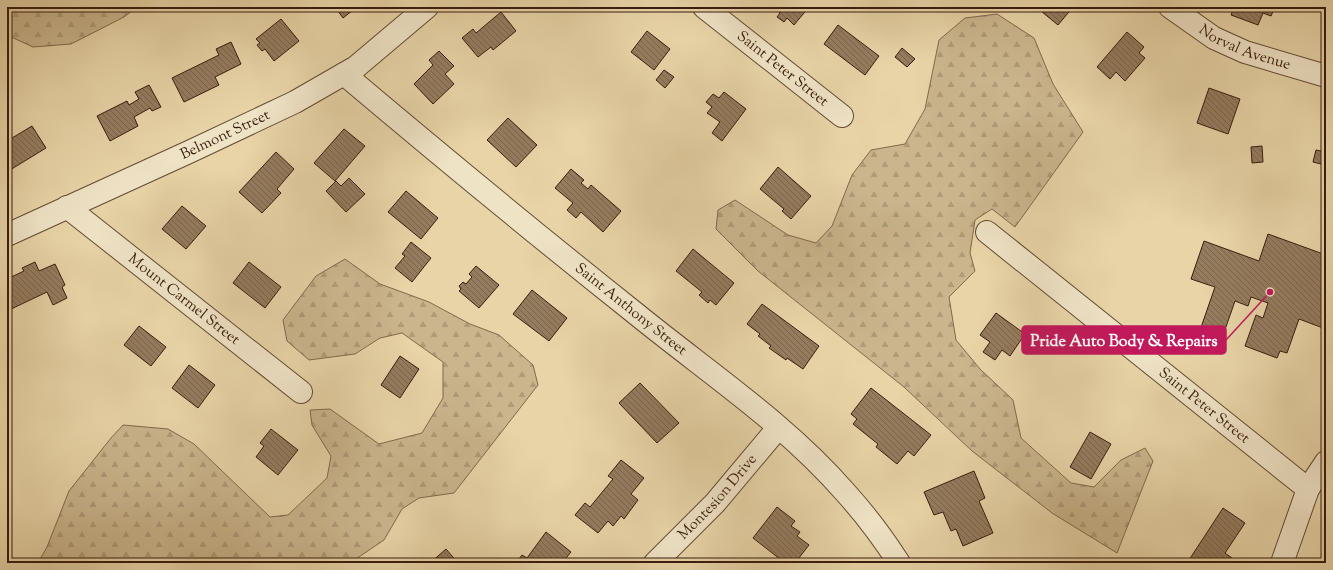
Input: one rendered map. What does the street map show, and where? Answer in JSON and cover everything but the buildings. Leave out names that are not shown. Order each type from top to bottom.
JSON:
[{"type":"street","name":"Belmont Street","points":[[7,235],[295,102],[356,66],[427,7]]},
{"type":"street","name":"Saint Peter Street","points":[[704,7],[842,116]]},
{"type":"street","name":"Norval Avenue","points":[[1170,7],[1220,41],[1245,52],[1326,76]]},
{"type":"street","name":"Saint Anthony Street","points":[[344,74],[456,168],[805,451],[845,491],[881,535],[899,563]]},
{"type":"street","name":"Mount Carmel Street","points":[[67,207],[301,392]]},
{"type":"street","name":"Saint Peter Street","points":[[987,232],[1308,489]]},
{"type":"street","name":"Montesion Drive","points":[[655,563],[715,503],[778,428]]},
{"type":"street","points":[[1282,563],[1308,489],[1326,462]]},
{"type":"green space","points":[[7,7],[137,7],[124,17],[71,44],[33,47],[7,35]]},
{"type":"green space","points":[[997,14],[1034,38],[1053,84],[1083,132],[1015,227],[992,209],[975,220],[970,253],[975,271],[949,297],[956,340],[980,369],[1013,400],[1021,438],[1071,483],[1094,487],[1121,460],[1145,448],[1153,461],[1117,553],[1052,513],[972,451],[904,387],[758,271],[716,229],[718,210],[735,200],[788,235],[816,243],[832,226],[852,175],[871,150],[905,144],[925,109],[939,40],[965,18]]},
{"type":"green space","points":[[345,259],[380,284],[429,302],[470,324],[499,335],[533,365],[538,385],[454,493],[419,498],[402,509],[384,540],[350,563],[38,563],[47,547],[69,491],[123,425],[168,429],[194,444],[270,517],[288,515],[327,478],[331,456],[312,425],[310,410],[330,409],[379,444],[422,433],[443,398],[443,362],[402,333],[380,338],[355,354],[309,360],[287,341],[283,320],[316,276]]},
{"type":"place","name":"Pride Auto Body & Repairs","points":[[1270,292]]}]
